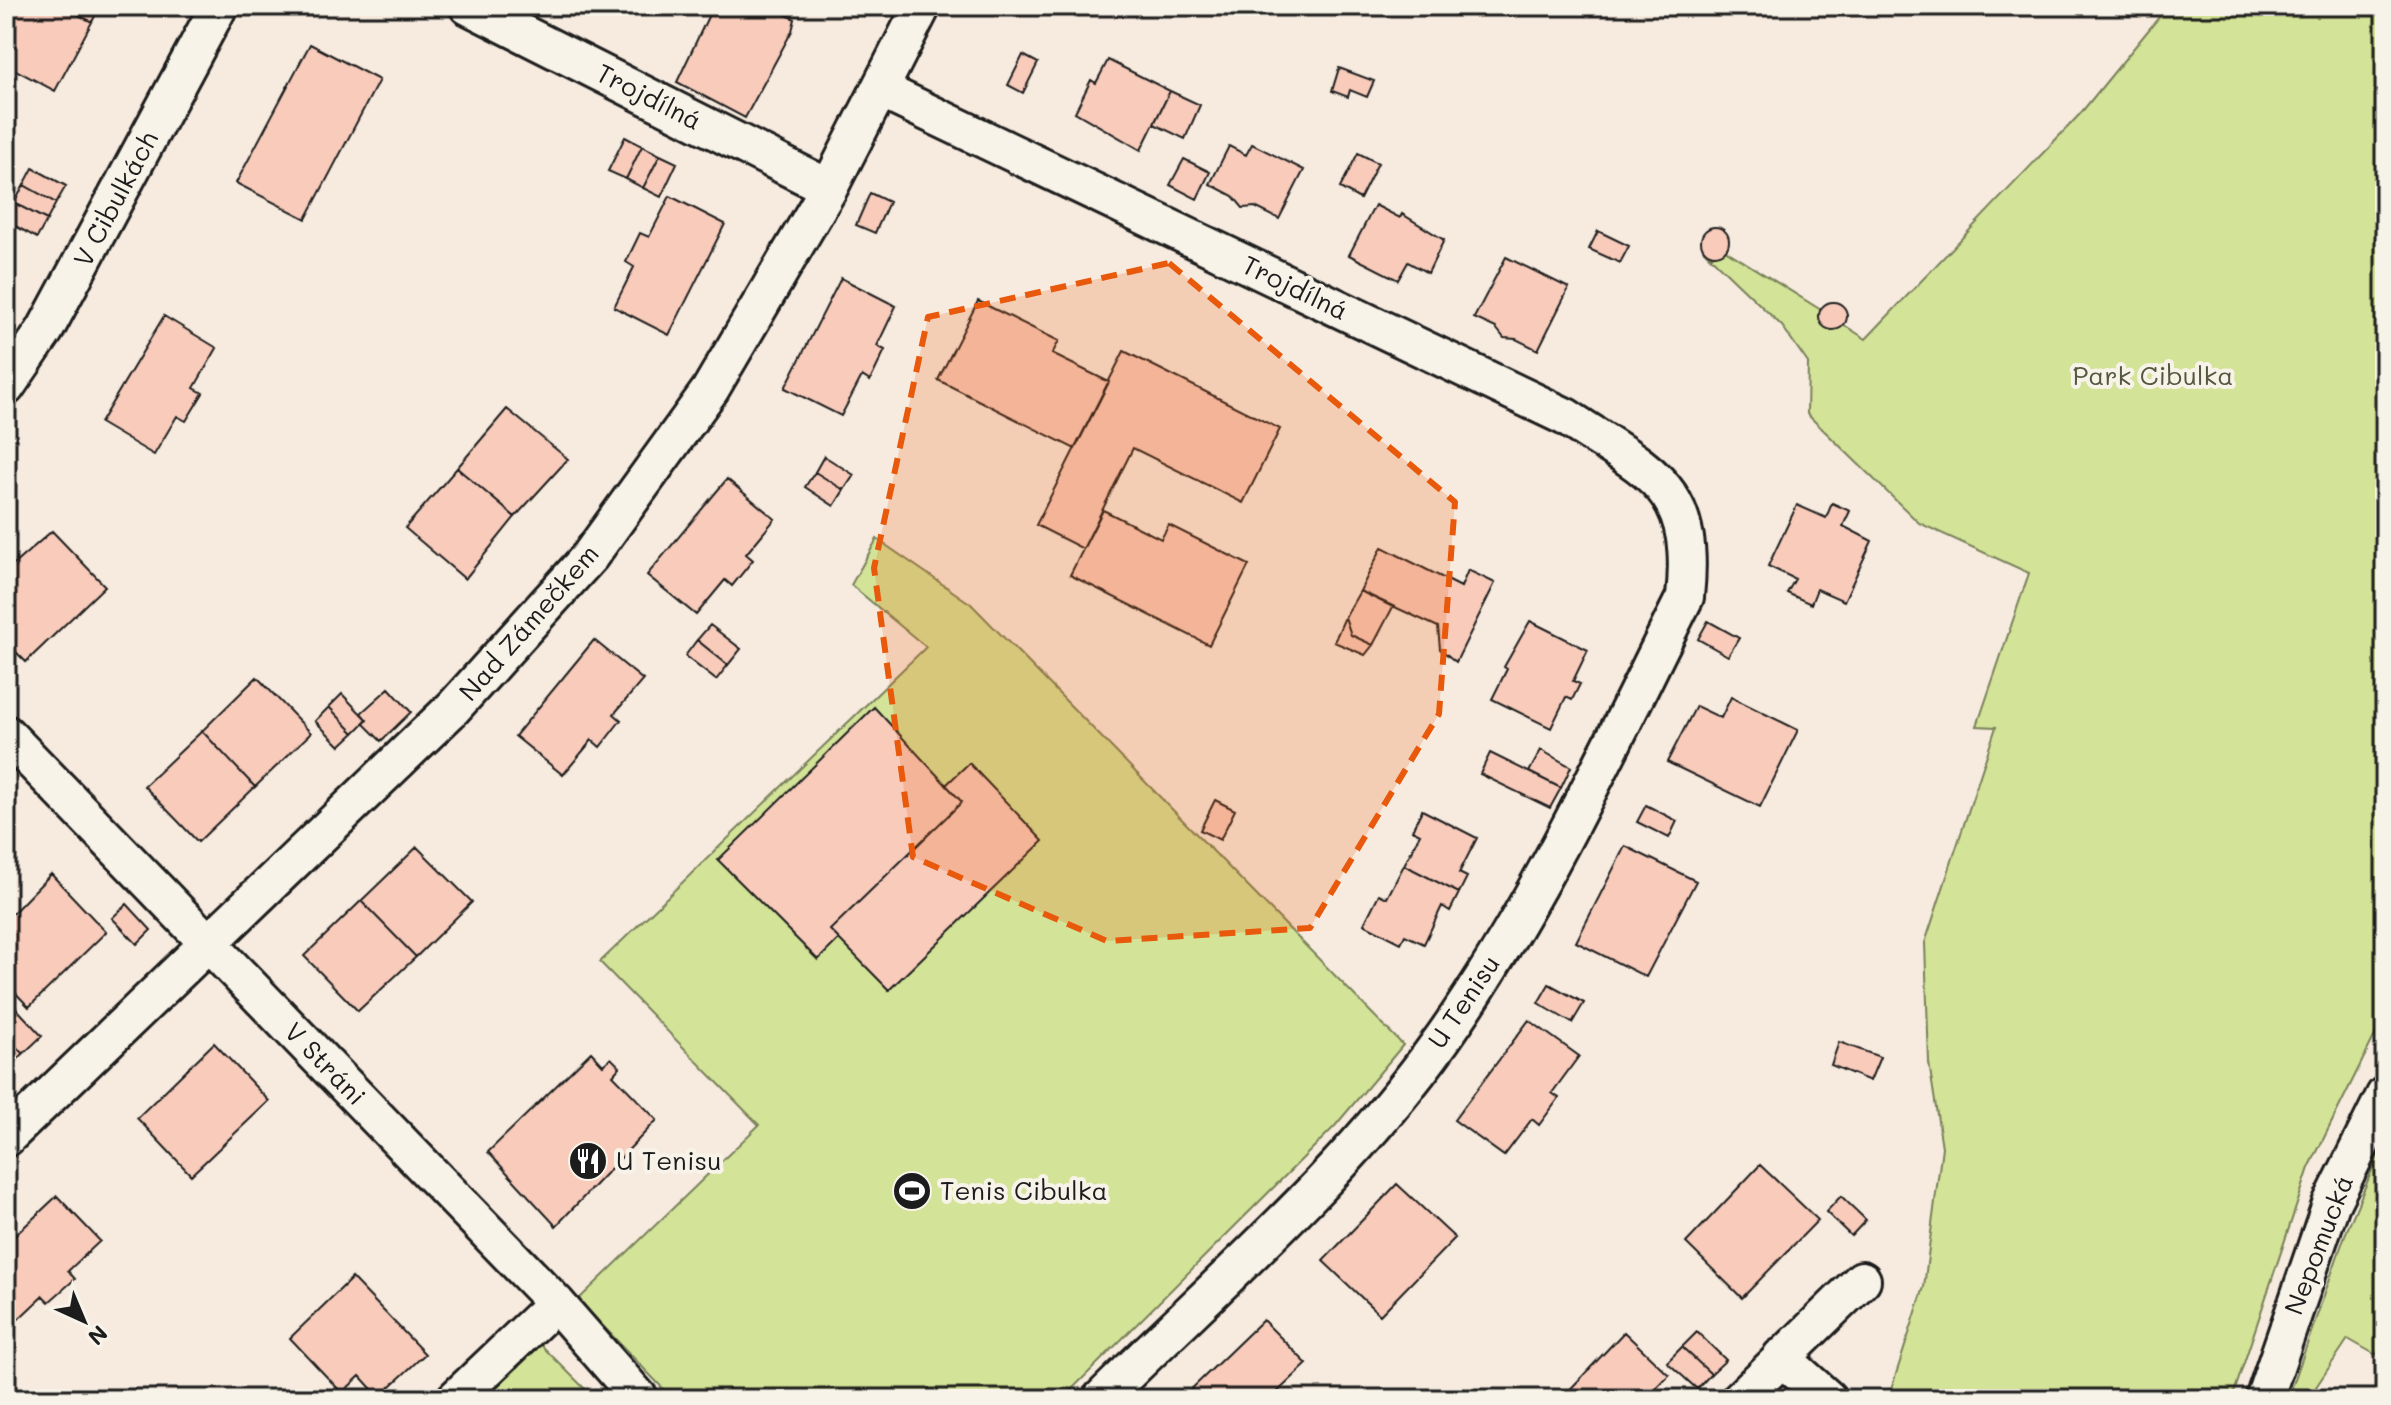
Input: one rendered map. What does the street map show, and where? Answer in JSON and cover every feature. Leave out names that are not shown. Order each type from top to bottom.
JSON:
[{"type":"street","name":"V Cibulkách","points":[[6,387],[45,330],[219,6]]},
{"type":"street","name":"Trojdílná","points":[[468,6],[829,188]]},
{"type":"street","name":"Nad Zámečkem","points":[[6,1138],[453,708],[590,556],[710,390],[829,188],[922,6]]},
{"type":"street","name":"Trojdílná","points":[[881,90],[1566,417],[1651,473],[1671,494],[1683,520]]},
{"type":"street","name":"U Tenisu","points":[[1101,1399],[1348,1154],[1443,1039],[1534,894],[1685,597],[1689,558],[1683,520]]},
{"type":"street","name":"V Stráni","points":[[6,734],[556,1303],[640,1399]]},
{"type":"street","name":"Nepomucká","points":[[2264,1399],[2331,1204],[2385,1095]]},
{"type":"street","points":[[1740,1399],[1862,1280]]},
{"type":"street","points":[[455,1399],[556,1303]]},
{"type":"street","points":[[1781,1357],[1828,1399]]},
{"type":"highlighted area","points":[[1169,263],[1455,502],[1439,714],[1310,928],[1107,941],[913,857],[874,568],[928,317]]},
{"type":"green space","name":"Park Cibulka","points":[[2168,6],[2385,6],[2385,1015],[2309,1168],[2232,1399],[1888,1399],[1924,1287],[1942,1147],[1929,1063],[1925,943],[1996,727],[1977,726],[2029,573],[1919,523],[1807,414],[1808,363],[1782,326],[1703,250],[1712,256],[1725,250],[1821,310],[1822,325],[1831,330],[1844,325],[1866,339],[2080,114]]},
{"type":"green space","points":[[877,539],[971,604],[1403,1045],[1335,1126],[1062,1399],[673,1399],[578,1300],[759,1125],[600,962],[926,647],[851,585]]},
{"type":"green space","points":[[2385,1139],[2385,1339],[2376,1355],[2348,1339],[2308,1399],[2288,1399],[2345,1235]]},
{"type":"green space","points":[[536,1340],[595,1399],[477,1399]]},
{"type":"building","points":[[12,6],[62,6],[92,22],[55,91],[6,65],[6,17]]},
{"type":"building","points":[[62,6],[100,6],[92,22]]},
{"type":"building","points":[[713,6],[769,6],[795,19],[792,31],[745,118],[677,82]]},
{"type":"building","points":[[310,44],[379,80],[306,219],[236,183]]},
{"type":"building","points":[[1023,55],[1038,63],[1023,93],[1008,85]]},
{"type":"building","points":[[1108,60],[1170,91],[1141,150],[1075,112],[1091,80],[1096,83]]},
{"type":"building","points":[[1339,68],[1374,81],[1367,97],[1350,90],[1348,97],[1332,91]]},
{"type":"building","points":[[1170,91],[1200,105],[1185,139],[1154,124]]},
{"type":"building","points":[[625,137],[642,146],[626,179],[608,171]]},
{"type":"building","points":[[1252,144],[1304,170],[1279,219],[1255,207],[1243,208],[1233,196],[1210,184],[1229,146],[1246,155]]},
{"type":"building","points":[[642,146],[660,155],[643,188],[626,179]]},
{"type":"building","points":[[1358,153],[1378,163],[1360,199],[1340,188]]},
{"type":"building","points":[[660,155],[677,163],[661,197],[643,188]]},
{"type":"building","points":[[1184,159],[1210,172],[1197,199],[1170,185]]},
{"type":"building","points":[[33,168],[66,186],[56,203],[24,185]]},
{"type":"building","points":[[24,185],[56,203],[47,220],[14,203]]},
{"type":"building","points":[[870,193],[889,202],[875,233],[856,225]]},
{"type":"building","points":[[670,196],[725,224],[669,335],[614,307],[634,267],[626,262],[640,233],[649,237]]},
{"type":"building","points":[[14,203],[47,220],[37,238],[6,221]]},
{"type":"building","points":[[1375,205],[1400,218],[1402,214],[1444,240],[1428,273],[1408,262],[1398,280],[1349,255]]},
{"type":"building","points":[[1715,227],[1725,231],[1729,241],[1725,251],[1715,255],[1705,251],[1701,241],[1705,231]]},
{"type":"building","points":[[1598,231],[1629,246],[1620,263],[1589,249]]},
{"type":"building","points":[[1506,257],[1569,288],[1538,350],[1516,339],[1504,338],[1496,328],[1474,318]]},
{"type":"building","points":[[841,278],[896,306],[877,346],[885,350],[870,381],[862,376],[841,416],[785,388]]},
{"type":"building","points":[[978,301],[1059,341],[1052,354],[1109,382],[1075,449],[938,380]]},
{"type":"building","points":[[1833,302],[1843,306],[1847,316],[1843,326],[1833,330],[1823,326],[1819,316],[1823,306]]},
{"type":"building","points":[[164,316],[217,348],[194,388],[203,393],[186,421],[177,416],[154,455],[100,423]]},
{"type":"building","points":[[1124,351],[1280,429],[1243,503],[1133,448],[1083,549],[1036,525]]},
{"type":"building","points":[[507,409],[568,459],[515,517],[457,468]]},
{"type":"building","points":[[824,456],[854,475],[844,490],[815,472]]},
{"type":"building","points":[[457,468],[515,517],[465,579],[405,528]]},
{"type":"building","points":[[815,472],[844,490],[834,506],[805,487]]},
{"type":"building","points":[[727,479],[775,519],[746,554],[753,560],[732,586],[725,580],[696,615],[647,575]]},
{"type":"building","points":[[1832,503],[1850,511],[1843,526],[1872,541],[1844,601],[1817,589],[1811,604],[1787,593],[1795,579],[1768,566],[1797,505],[1826,518]]},
{"type":"building","points":[[1103,510],[1161,539],[1169,525],[1249,565],[1209,645],[1070,575]]},
{"type":"building","points":[[52,531],[105,586],[26,662],[6,642],[6,571]]},
{"type":"building","points":[[1382,547],[1461,587],[1468,570],[1495,583],[1456,662],[1440,649],[1438,627],[1360,591]]},
{"type":"building","points":[[1360,591],[1393,607],[1373,645],[1351,635],[1345,617]]},
{"type":"building","points":[[1345,617],[1351,635],[1373,645],[1365,655],[1334,642]]},
{"type":"building","points":[[1530,621],[1588,650],[1573,681],[1580,684],[1572,700],[1566,697],[1551,728],[1492,699],[1507,669],[1504,667]]},
{"type":"building","points":[[1708,621],[1739,638],[1728,656],[1698,639]]},
{"type":"building","points":[[710,625],[741,649],[728,665],[697,640]]},
{"type":"building","points":[[594,640],[643,680],[614,714],[621,720],[600,747],[592,740],[563,775],[515,736]]},
{"type":"building","points":[[697,640],[728,665],[716,680],[685,656]]},
{"type":"building","points":[[257,677],[311,733],[255,787],[202,731]]},
{"type":"building","points":[[389,688],[411,712],[381,741],[364,724],[367,720],[361,713]]},
{"type":"building","points":[[342,694],[367,720],[354,733],[329,707]]},
{"type":"building","points":[[1731,697],[1798,730],[1760,807],[1667,762],[1696,706],[1721,718]]},
{"type":"building","points":[[329,707],[354,733],[340,746],[315,721]]},
{"type":"building","points":[[874,707],[962,802],[830,930],[839,939],[818,960],[718,860]]},
{"type":"building","points":[[202,731],[255,787],[198,842],[144,786]]},
{"type":"building","points":[[1541,750],[1571,767],[1561,788],[1529,772]]},
{"type":"building","points":[[1490,753],[1561,788],[1550,808],[1480,774]]},
{"type":"building","points":[[969,763],[1043,841],[889,990],[830,930],[962,802],[946,785]]},
{"type":"building","points":[[1215,800],[1235,810],[1220,840],[1200,830]]},
{"type":"building","points":[[1646,805],[1677,821],[1669,838],[1637,822]]},
{"type":"building","points":[[1422,810],[1477,838],[1459,873],[1467,877],[1459,893],[1404,865],[1420,834],[1412,830]]},
{"type":"building","points":[[1625,846],[1696,881],[1646,977],[1576,942]]},
{"type":"building","points":[[417,847],[472,902],[416,957],[361,901]]},
{"type":"building","points":[[1404,865],[1459,893],[1450,911],[1442,906],[1424,944],[1405,935],[1401,943],[1364,924],[1379,894],[1387,898]]},
{"type":"building","points":[[51,874],[106,932],[29,1007],[6,983],[6,920]]},
{"type":"building","points":[[361,901],[416,957],[358,1011],[304,956]]},
{"type":"building","points":[[127,904],[151,930],[137,944],[112,918]]},
{"type":"building","points":[[1549,984],[1584,1003],[1572,1023],[1538,1003]]},
{"type":"building","points":[[16,1008],[42,1036],[23,1054],[6,1036],[6,1018]]},
{"type":"building","points":[[1529,1020],[1579,1056],[1552,1093],[1559,1098],[1539,1125],[1532,1119],[1504,1156],[1454,1120]]},
{"type":"building","points":[[6,1036],[23,1054],[9,1068],[6,1065]]},
{"type":"building","points":[[1839,1042],[1880,1057],[1870,1081],[1831,1065]]},
{"type":"building","points":[[214,1043],[269,1101],[191,1175],[137,1118]]},
{"type":"building","points":[[591,1052],[603,1065],[611,1058],[620,1067],[613,1075],[657,1120],[556,1226],[488,1152]]},
{"type":"building","points":[[1760,1165],[1818,1220],[1742,1298],[1686,1243]]},
{"type":"building","points":[[1397,1184],[1455,1238],[1380,1315],[1323,1261]]},
{"type":"building","points":[[57,1196],[100,1241],[68,1271],[75,1279],[49,1302],[43,1296],[11,1326],[6,1322],[6,1244]]},
{"type":"building","points":[[1841,1196],[1866,1220],[1851,1236],[1826,1212]]},
{"type":"building","points":[[352,1278],[425,1354],[379,1397],[360,1376],[342,1393],[290,1338]]},
{"type":"building","points":[[1263,1320],[1307,1364],[1274,1395],[1278,1399],[1181,1399]]},
{"type":"building","points":[[1624,1332],[1669,1375],[1646,1399],[1561,1399]]},
{"type":"building","points":[[1697,1332],[1726,1360],[1711,1374],[1682,1347]]},
{"type":"building","points":[[1682,1347],[1711,1374],[1697,1389],[1667,1362]]},
{"type":"place","name":"U Tenisu","points":[[588,1161]]},
{"type":"place","name":"Tenis Cibulka","points":[[912,1191]]}]
